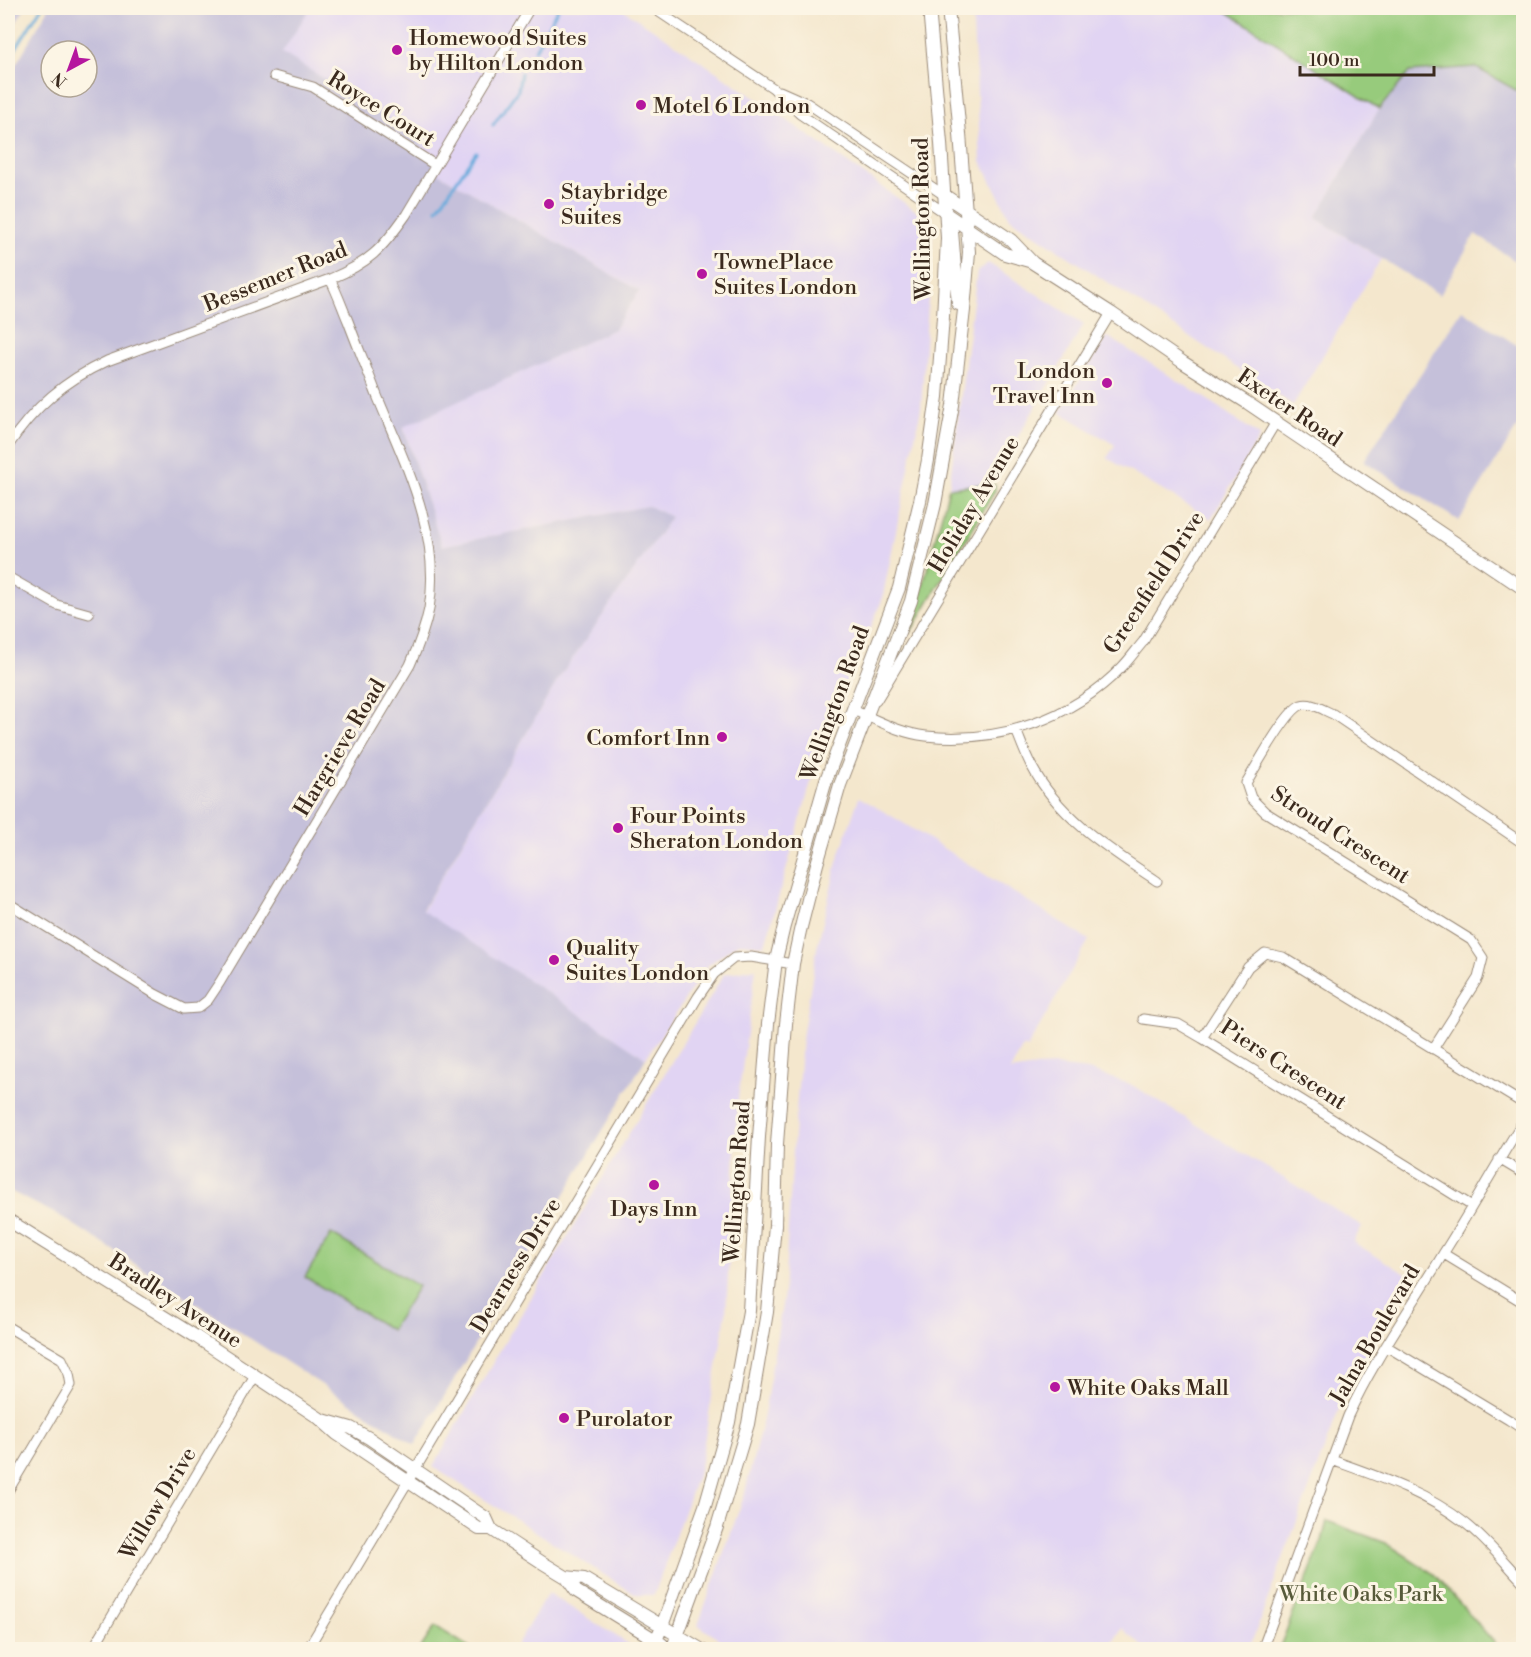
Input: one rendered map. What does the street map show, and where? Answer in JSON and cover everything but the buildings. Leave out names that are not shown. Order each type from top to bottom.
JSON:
[{"type":"main road","name":"Wellington Road","points":[[654,1645],[705,1506],[729,1422],[748,1319],[768,1024],[776,960],[804,852],[826,780],[899,588],[921,501],[938,390],[948,214],[944,195],[929,8]]},
{"type":"main road","name":"Wellington Road","points":[[671,1650],[717,1527],[748,1424],[766,1321],[774,1226],[778,1125],[793,964],[820,853],[840,785],[910,601],[935,504],[953,405],[969,252],[948,8]]},
{"type":"main road","name":"Exeter Road","points":[[944,195],[1011,240],[1033,262],[1524,589]]},
{"type":"main road","name":"Exeter Road","points":[[948,214],[1005,254],[1033,262]]},
{"type":"main road","points":[[948,214],[955,251],[961,341]]},
{"type":"main road","name":"Bradley Avenue","points":[[8,1220],[195,1336],[320,1418],[337,1434],[479,1529],[491,1529],[566,1577],[576,1591],[654,1645],[671,1650]]},
{"type":"main road","points":[[748,1319],[766,1321]]},
{"type":"main road","name":"Bradley Avenue","points":[[320,1418],[351,1428],[369,1438],[486,1518],[491,1529]]},
{"type":"main road","name":"Bradley Avenue","points":[[566,1577],[584,1579],[702,1650]]},
{"type":"street","name":"Bessemer Road","points":[[8,446],[37,409],[57,391],[88,370],[330,279],[368,260],[388,241],[406,215],[530,8]]},
{"type":"street","name":"Exeter Road","points":[[653,8],[773,88],[807,103],[944,195]]},
{"type":"street","name":"Royce Court","points":[[273,76],[313,87],[435,165]]},
{"type":"street","name":"Exeter Road","points":[[773,88],[800,114],[948,214]]},
{"type":"street","name":"Hargrieve Road","points":[[8,903],[155,994],[184,1009],[198,1008],[208,1000],[220,982],[410,665],[429,609],[431,561],[429,540],[423,514],[330,279]]},
{"type":"street","name":"Holiday Avenue","points":[[867,716],[1111,313]]},
{"type":"street","name":"Greenfield Drive","points":[[853,710],[891,728],[925,736],[977,737],[1016,730],[1063,712],[1100,687],[1123,666],[1143,642],[1276,422]]},
{"type":"street","points":[[8,577],[57,605],[89,614]]},
{"type":"street","name":"Stroud Crescent","points":[[1433,1049],[1478,978],[1483,958],[1471,940],[1264,812],[1251,798],[1246,783],[1277,732],[1293,711],[1301,705],[1312,705],[1333,714],[1524,844]]},
{"type":"street","points":[[1016,730],[1031,765],[1050,794],[1070,817],[1096,840],[1156,881]]},
{"type":"street","name":"Piers Crescent","points":[[1472,1206],[1202,1038],[1248,967],[1265,953],[1283,957],[1524,1104]]},
{"type":"street","name":"Dearness Drive","points":[[307,1650],[698,997],[714,974],[734,958],[751,957],[793,964]]},
{"type":"street","points":[[1143,1019],[1178,1024],[1202,1038]]},
{"type":"street","name":"Jalna Boulevard","points":[[1262,1650],[1348,1416],[1361,1388],[1524,1120]]},
{"type":"street","points":[[1499,1159],[1524,1174]]},
{"type":"street","points":[[1444,1254],[1524,1303]]},
{"type":"street","points":[[8,1327],[62,1359],[71,1385],[8,1491]]},
{"type":"street","points":[[1386,1346],[1524,1431]]},
{"type":"street","name":"Willow Drive","points":[[92,1650],[255,1376]]},
{"type":"street","points":[[1332,1460],[1406,1487],[1436,1504],[1466,1524],[1524,1583]]},
{"type":"shaded area","points":[[8,8],[25,8],[8,36]]},
{"type":"shaded area","points":[[49,8],[310,8],[282,53],[416,135],[440,174],[639,291],[614,329],[403,427],[442,546],[648,506],[671,517],[559,678],[422,910],[646,1058],[415,1445],[62,1217],[8,1190],[8,78]]},
{"type":"shaded area","points":[[310,8],[621,8],[757,99],[933,223],[921,408],[882,600],[818,757],[765,945],[738,943],[707,966],[646,1058],[422,911],[559,678],[671,517],[648,506],[442,546],[403,426],[614,329],[639,291],[440,174],[416,135],[281,53]]},
{"type":"shaded area","points":[[972,8],[1221,8],[1379,109],[1316,218],[1381,259],[1293,405],[1010,218],[981,161]]},
{"type":"shaded area","points":[[1475,67],[1523,94],[1523,266],[1475,234],[1440,295],[1316,218],[1379,109],[1409,72]]},
{"type":"shaded area","points":[[988,263],[1084,324],[991,483],[949,488],[977,272]]},
{"type":"shaded area","points":[[1462,310],[1523,349],[1524,416],[1459,521],[1364,461]]},
{"type":"shaded area","points":[[1107,336],[1260,436],[1211,519],[1107,458],[1115,445],[1060,412]]},
{"type":"shaded area","points":[[859,797],[1089,940],[1027,1048],[1023,1046],[1010,1071],[1055,1066],[1088,1070],[1130,1084],[1362,1226],[1353,1242],[1414,1279],[1345,1393],[1249,1649],[1146,1649],[1122,1628],[1109,1649],[735,1650],[698,1625],[744,1496],[764,1415],[784,1293],[802,1038],[817,948],[837,862]]},
{"type":"shaded area","points":[[756,968],[738,1098],[726,1313],[700,1467],[654,1595],[640,1595],[630,1591],[433,1467],[724,974]]},
{"type":"shaded area","points":[[548,1593],[635,1648],[514,1649]]},
{"type":"green space","points":[[1221,8],[1523,8],[1523,94],[1475,67],[1410,72],[1379,109]]},
{"type":"green space","points":[[991,483],[995,485],[995,491],[910,633],[949,488]]},
{"type":"green space","points":[[331,1234],[418,1286],[391,1330],[305,1277]]},
{"type":"green space","name":"White Oaks Park","points":[[1327,1521],[1386,1543],[1434,1574],[1500,1649],[1279,1649],[1322,1541]]},
{"type":"green space","points":[[435,1626],[472,1649],[420,1649]]},
{"type":"waterway","points":[[8,61],[41,8]]},
{"type":"waterway","points":[[535,50],[558,8]]},
{"type":"waterway","points":[[493,125],[518,90],[521,73]]},
{"type":"waterway","points":[[437,209],[476,152]]},
{"type":"place","name":"Homewood Suites by Hilton London","points":[[397,50]]},
{"type":"place","name":"Motel 6 London","points":[[641,105]]},
{"type":"place","name":"Staybridge Suites","points":[[549,204]]},
{"type":"place","name":"TownePlace Suites London","points":[[702,274]]},
{"type":"place","name":"London Travel Inn","points":[[1107,383]]},
{"type":"place","name":"Comfort Inn","points":[[722,737]]},
{"type":"place","name":"Four Points Sheraton London","points":[[618,828]]},
{"type":"place","name":"Quality Suites London","points":[[554,960]]},
{"type":"place","name":"Days Inn","points":[[654,1185]]},
{"type":"place","name":"White Oaks Mall","points":[[1055,1387]]},
{"type":"place","name":"Purolator","points":[[564,1418]]}]
